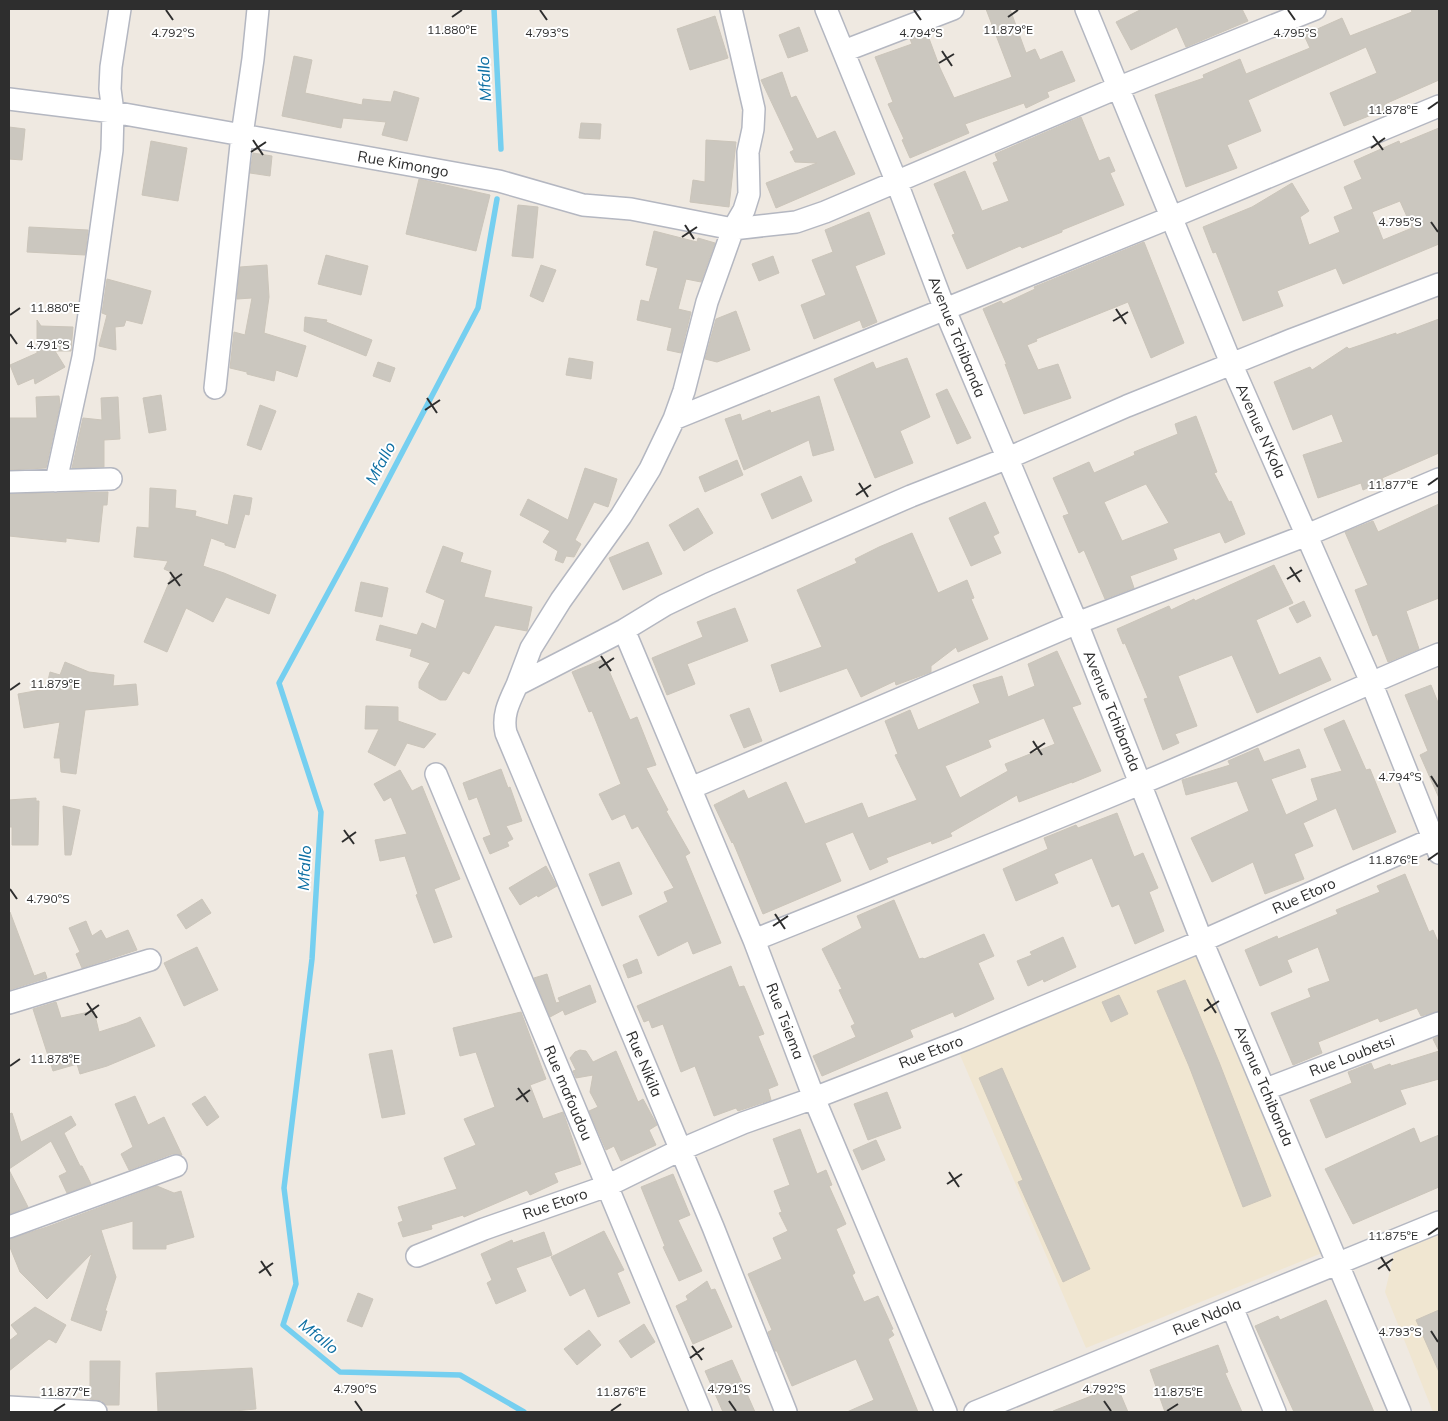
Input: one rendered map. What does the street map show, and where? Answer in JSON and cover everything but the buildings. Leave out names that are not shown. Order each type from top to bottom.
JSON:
[{"type":"street","points":[[56,480],[83,357],[112,150],[111,67],[120,9]]},
{"type":"street","points":[[215,388],[242,135],[254,59],[258,9]]},
{"type":"street","points":[[517,685],[531,648],[561,600],[621,516],[650,469],[674,419],[707,302],[733,229],[744,210],[749,194],[748,152],[753,129],[754,109],[730,9]]},
{"type":"street","name":"Avenue Tchibanda","points":[[826,9],[897,183],[945,310],[1077,624],[1202,941],[1266,1090],[1336,1264],[1400,1412]]},
{"type":"street","points":[[844,51],[953,9]]},
{"type":"street","name":"Avenue N'Kola","points":[[1086,9],[1231,363],[1307,535],[1437,842]]},
{"type":"street","name":"Rue Kimongo","points":[[9,99],[113,112],[499,181],[583,205],[631,209],[733,229],[796,222],[825,212],[1117,88],[1314,9]]},
{"type":"street","points":[[674,419],[1172,218],[1439,106]]},
{"type":"street","points":[[517,685],[624,630],[665,605],[911,496],[1008,458],[1231,363],[1439,284]]},
{"type":"street","points":[[9,482],[111,479]]},
{"type":"street","points":[[691,788],[1077,624],[1307,535],[1439,479]]},
{"type":"street","name":"Rue Tsiema","points":[[624,630],[754,940],[814,1098],[946,1412]]},
{"type":"street","points":[[754,940],[1140,784],[1259,734],[1370,682],[1439,654]]},
{"type":"street","name":"Rue Nikila","points":[[517,685],[504,715],[506,733],[680,1150],[786,1412]]},
{"type":"street","name":"Rue mafoudou","points":[[436,774],[701,1412]]},
{"type":"street","name":"Rue Etoro","points":[[417,1256],[484,1229],[607,1186],[680,1150],[743,1123],[814,1098],[966,1039],[1437,842]]},
{"type":"street","points":[[9,1003],[150,960]]},
{"type":"street","name":"Rue Loubetsi","points":[[1266,1090],[1439,1023]]},
{"type":"street","points":[[9,1227],[176,1166]]},
{"type":"street","name":"Rue Ndola","points":[[975,1412],[1022,1404],[1232,1307],[1439,1222]]},
{"type":"street","points":[[1232,1307],[1275,1412]]},
{"type":"street","points":[[9,1407],[96,1412]]},
{"type":"shaded area","points":[[1198,946],[1322,1253],[1086,1348],[957,1048]]},
{"type":"shaded area","points":[[1439,1234],[1439,1412],[1433,1412],[1385,1292],[1395,1250]]},
{"type":"waterway","name":"Mfallo","points":[[494,9],[501,149]]},
{"type":"waterway","name":"Mfallo","points":[[497,199],[478,308],[279,683],[321,812],[312,959],[284,1188],[296,1284],[283,1325],[340,1372],[460,1375],[524,1412]]}]
